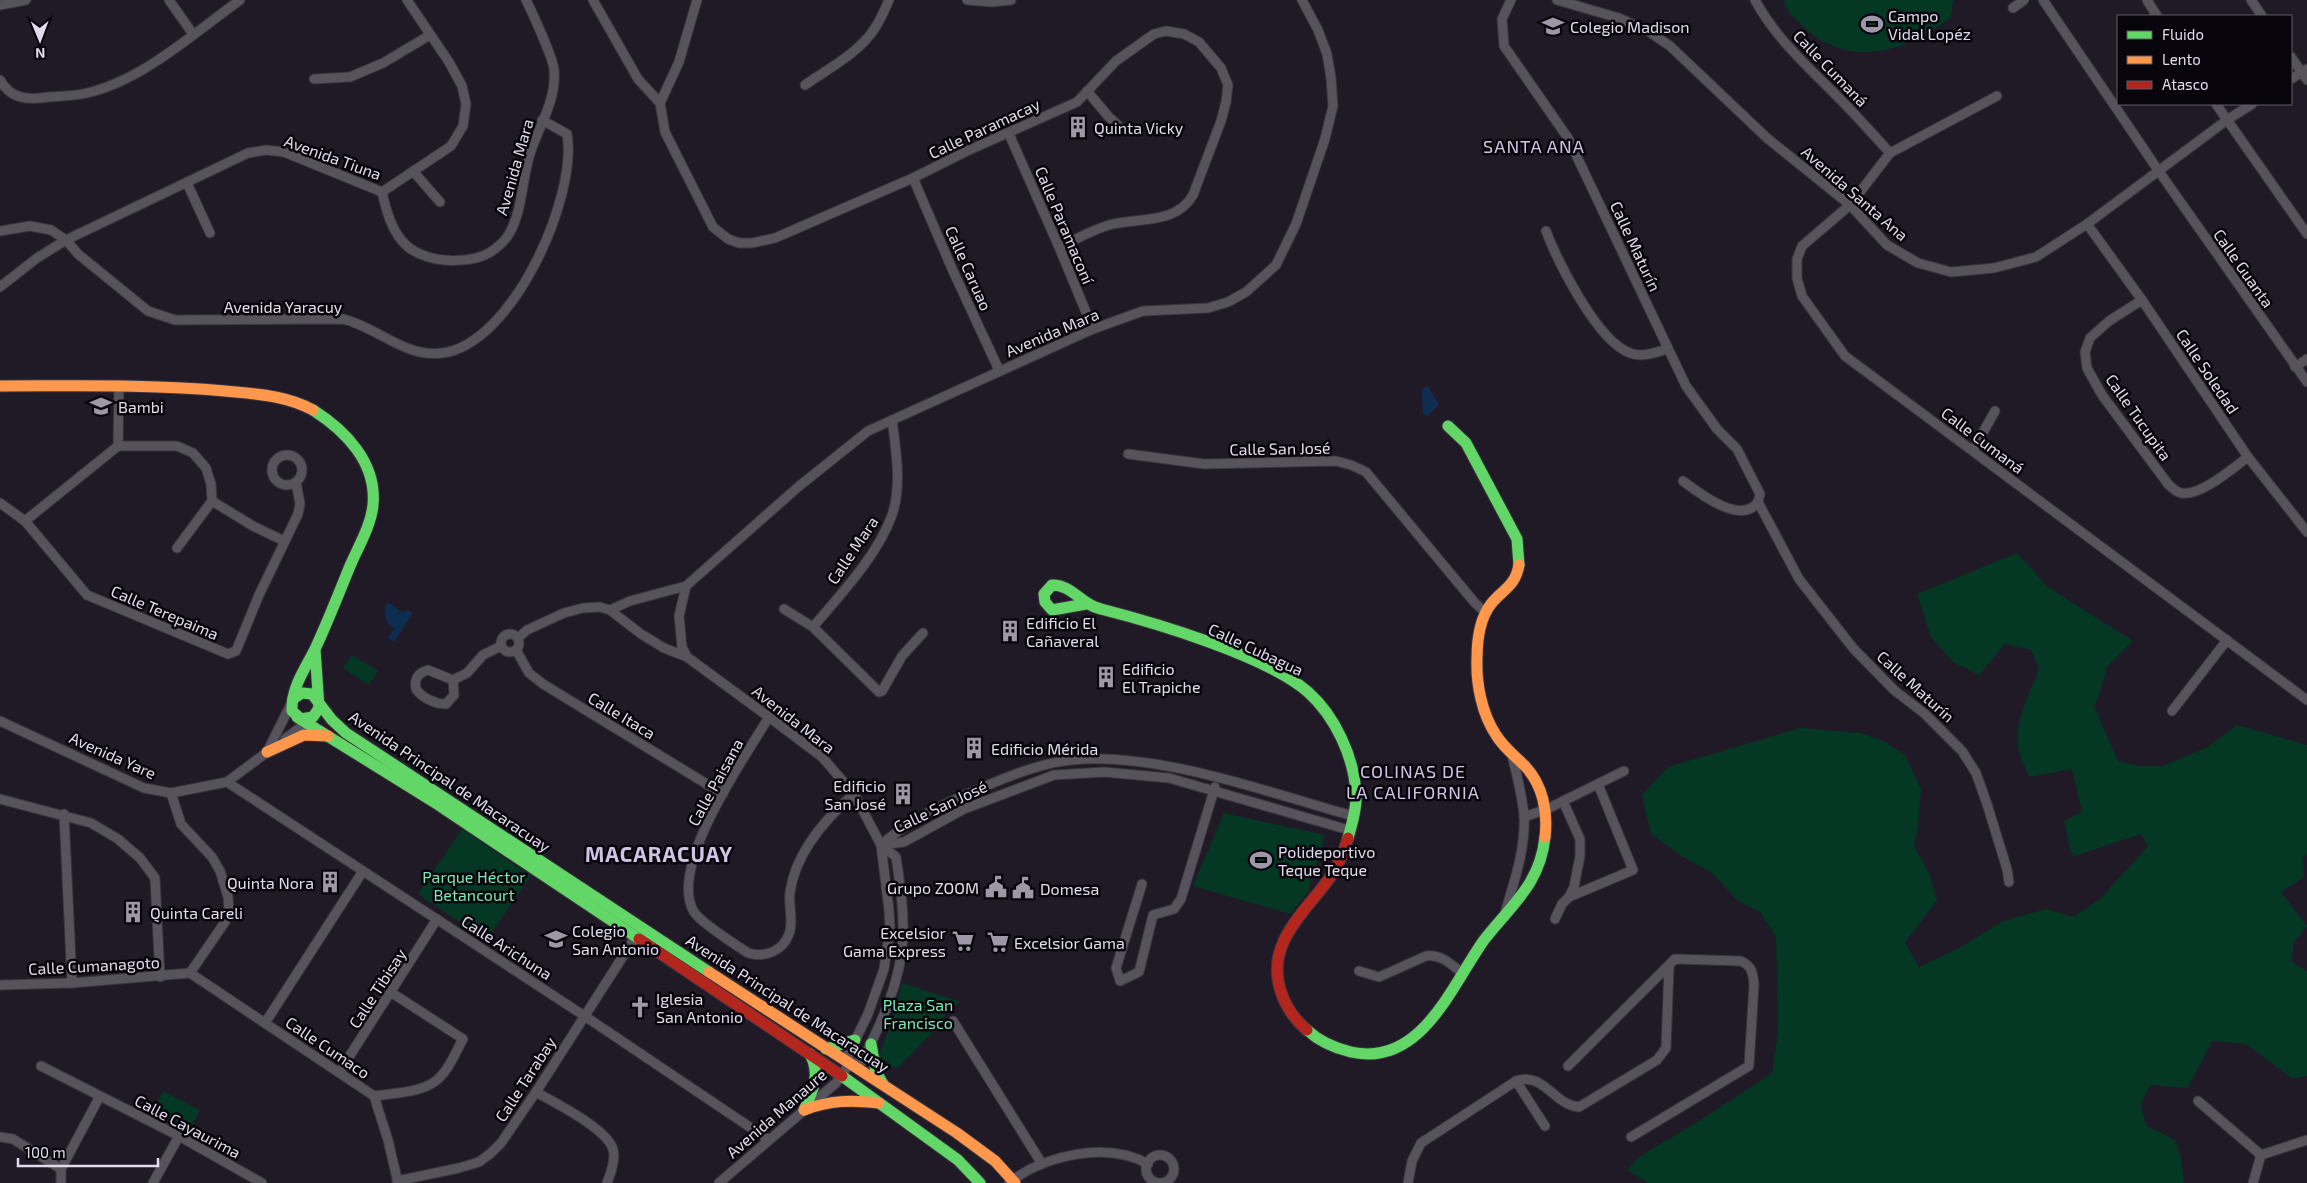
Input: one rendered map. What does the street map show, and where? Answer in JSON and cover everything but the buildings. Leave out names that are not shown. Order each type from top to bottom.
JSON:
[{"type":"street","points":[[0,5],[26,0]]},
{"type":"street","points":[[169,0],[194,34]]},
{"type":"street","points":[[0,80],[4,88],[18,98],[29,100],[88,93],[137,74],[240,0]]},
{"type":"street","name":"Avenida Tiuna","points":[[0,287],[37,258],[66,240],[248,153],[266,150],[284,152],[382,192],[451,146],[463,126],[466,104],[462,86],[449,62],[407,0]]},
{"type":"street","name":"Avenida Mara","points":[[382,192],[392,226],[407,246],[427,256],[451,262],[474,259],[495,250],[509,234],[517,212],[529,159],[542,120],[553,96],[554,69],[526,0]]},
{"type":"street","points":[[593,0],[638,79],[660,103],[679,62],[697,0]]},
{"type":"street","points":[[805,85],[848,56],[863,42],[875,28],[889,0]]},
{"type":"street","points":[[967,0],[992,2],[1011,0]]},
{"type":"street","name":"Avenida Mara","points":[[686,586],[839,452],[868,431],[1092,329],[1143,312],[1208,308],[1228,302],[1246,292],[1276,265],[1296,224],[1325,139],[1333,106],[1327,54],[1318,30],[1302,0]]},
{"type":"street","name":"Calle Maturín","points":[[1511,0],[1502,19],[1504,46],[1568,138],[1686,386],[1717,429],[1737,449],[1760,494],[1758,502],[1799,579],[1853,648],[1894,690],[1925,714],[1962,751],[1976,773],[2007,869],[2009,882]]},
{"type":"street","name":"Avenida Santa Ana","points":[[1557,0],[1619,18],[1648,32],[1670,46],[1767,138],[1850,205],[1887,245],[1918,263],[1951,272],[1994,268],[2036,257],[2086,224],[2227,120],[2250,105]]},
{"type":"street","name":"Calle Cumaná","points":[[1755,0],[1786,45],[1840,98],[1890,153]]},
{"type":"street","points":[[2013,8],[2024,0]]},
{"type":"street","name":"Calle Guanta","points":[[2043,0],[2158,170],[2307,382]]},
{"type":"street","points":[[2147,0],[2156,15]]},
{"type":"street","points":[[2251,0],[2261,15]]},
{"type":"street","name":"Calle Paramacay","points":[[660,103],[665,132],[707,216],[719,233],[728,239],[740,243],[752,243],[775,238],[913,178],[967,151],[1009,134],[1077,102],[1116,61],[1154,34],[1166,31],[1184,34],[1198,42],[1221,68],[1228,85],[1226,102],[1220,121],[1193,195],[1187,205],[1174,214],[1108,226],[1059,247]]},
{"type":"street","points":[[314,79],[350,77],[383,62],[430,35]]},
{"type":"street","points":[[2292,58],[2305,74],[2292,79]]},
{"type":"street","points":[[1087,91],[1108,116],[1123,130]]},
{"type":"street","name":"Calle Cumaná","points":[[1997,96],[1890,153],[1850,205],[1802,246],[1797,259],[1797,278],[1802,296],[1845,356],[2307,700]]},
{"type":"street","points":[[2217,105],[2307,234]]},
{"type":"street","name":"Avenida Yaracuy","points":[[0,231],[30,226],[51,230],[66,240],[78,254],[148,311],[175,320],[343,319],[359,323],[420,353],[441,354],[459,350],[490,329],[504,313],[520,290],[537,258],[556,214],[570,147],[567,134],[542,120]]},
{"type":"street","name":"Calle Paramaconí","points":[[1009,134],[1059,247],[1092,329]]},
{"type":"street","points":[[413,171],[440,202]]},
{"type":"street","name":"Calle Caruao","points":[[913,178],[952,270],[1000,370]]},
{"type":"street","points":[[187,183],[210,233]]},
{"type":"street","name":"Calle Soledad","points":[[2086,224],[2142,300],[2248,457],[2307,532]]},
{"type":"street","points":[[1546,231],[1558,262],[1580,298],[1614,343],[1630,353],[1642,355],[1668,349]]},
{"type":"street","name":"Calle Tucupita","points":[[2142,300],[2109,321],[2090,338],[2085,352],[2087,368],[2102,395],[2168,484],[2179,493],[2188,494],[2214,482],[2248,457]]},
{"type":"street","points":[[2295,367],[2307,359]]},
{"type":"street","points":[[0,386],[195,388],[286,399],[298,402],[339,427],[353,443],[363,459],[368,474],[373,504],[316,648],[306,663],[294,699],[292,711],[306,719],[318,708],[316,648]]},
{"type":"street","points":[[118,446],[119,386]]},
{"type":"street","points":[[1973,450],[1995,411]]},
{"type":"street","name":"Calle Mara","points":[[813,627],[874,548],[892,514],[896,493],[896,464],[892,420]]},
{"type":"street","points":[[1448,426],[1466,444],[1517,539],[1520,551],[1518,573],[1513,582],[1494,599],[1486,613],[1477,642],[1479,686],[1490,726],[1512,755],[1527,768],[1539,787],[1547,809]]},
{"type":"street","points":[[25,521],[118,446],[176,446],[193,453],[206,468],[212,501],[177,548]]},
{"type":"street","name":"Calle San José","points":[[1128,454],[1204,464],[1336,461],[1351,465],[1366,472],[1486,613]]},
{"type":"street","points":[[1683,481],[1705,498],[1737,511],[1755,507],[1758,502]]},
{"type":"street","name":"Calle Terepaima","points":[[0,503],[25,521],[87,595],[228,654],[236,651],[284,541],[298,514],[300,504],[296,482]]},
{"type":"street","points":[[212,501],[253,526],[284,541]]},
{"type":"street","points":[[518,638],[526,630],[564,613],[592,607],[610,610],[630,601],[686,586],[679,616],[682,647],[687,657]]},
{"type":"street","name":"Calle Cubagua","points":[[1086,604],[1150,623],[1206,643],[1282,676],[1305,690],[1318,701],[1330,716],[1354,776],[1357,796],[1353,816],[1340,864],[1291,924],[1278,959],[1278,978],[1291,1014],[1304,1030],[1327,1046],[1350,1053],[1377,1053],[1404,1045],[1427,1027],[1462,973],[1505,914],[1524,896],[1541,860],[1547,833],[1547,809]]},
{"type":"street","points":[[784,609],[813,627],[879,692],[882,691],[905,652],[923,633]]},
{"type":"street","name":"Avenida Mara","points":[[610,610],[641,634],[664,648],[687,657],[769,717],[822,757],[854,794],[881,845],[890,910],[888,946],[884,969],[868,1014],[848,1055],[850,1063],[861,1063],[881,1022],[896,981],[903,937],[902,900],[896,857],[881,845]]},
{"type":"street","points":[[512,634],[518,638],[519,645],[516,650],[506,652],[501,646],[502,639],[505,636],[512,634]]},
{"type":"street","points":[[2172,712],[2227,640]]},
{"type":"street","points":[[453,680],[454,695],[446,704],[440,704],[425,698],[419,694],[415,684],[419,674],[428,670],[453,680],[467,673],[483,655],[501,646]]},
{"type":"street","name":"Calle Itaca","points":[[516,650],[529,673],[544,684],[723,794]]},
{"type":"street","name":"Avenida Principal de Macaracuay","points":[[294,699],[297,695],[307,693],[316,698],[318,703],[346,733],[978,1148],[1012,1182]]},
{"type":"street","name":"Avenida Yare","points":[[266,752],[294,699]]},
{"type":"street","name":"Calle Paisana","points":[[769,717],[723,794],[704,829],[693,856],[687,892],[695,913],[748,953],[758,956],[770,953],[782,945],[790,933],[790,892],[801,859],[819,829],[834,811],[854,794]]},
{"type":"street","name":"Avenida Principal de Macaracuay","points":[[306,719],[809,1052],[958,1160],[980,1183]]},
{"type":"street","name":"Avenida Yare","points":[[0,721],[144,788],[171,793],[227,782],[306,719]]},
{"type":"street","points":[[266,752],[304,735],[331,737]]},
{"type":"street","points":[[1505,914],[1522,846],[1524,817],[1520,786],[1512,755]]},
{"type":"street","name":"Calle San José","points":[[881,845],[896,832],[918,818],[959,797],[1045,766],[1083,759],[1169,766],[1353,816]]},
{"type":"street","points":[[1524,817],[1547,809],[1624,771]]},
{"type":"street","name":"Calle San José","points":[[881,845],[904,842],[964,809],[1054,775],[1104,772],[1159,777],[1214,790],[1349,830]]},
{"type":"street","points":[[1142,884],[1116,968],[1120,981],[1139,972],[1153,915],[1174,909],[1181,898],[1216,778]]},
{"type":"street","name":"Calle Arichuna","points":[[227,782],[438,919],[769,1140]]},
{"type":"street","points":[[1555,919],[1562,904],[1569,897],[1633,870],[1598,784]]},
{"type":"street","points":[[171,793],[181,824],[212,857],[220,871],[228,898],[229,910],[225,922],[190,973]]},
{"type":"street","points":[[959,797],[964,809]]},
{"type":"street","points":[[0,799],[64,814],[105,830],[124,843],[149,868],[155,878],[157,891],[160,977]]},
{"type":"street","points":[[1563,801],[1580,839],[1578,872],[1569,897]]},
{"type":"street","points":[[64,814],[72,983]]},
{"type":"street","points":[[265,1023],[362,871]]},
{"type":"street","name":"Calle Tibisay","points":[[340,1072],[438,919]]},
{"type":"street","name":"Calle Tarabay","points":[[397,1182],[479,1162],[501,1143],[636,936]]},
{"type":"street","points":[[1359,971],[1379,977],[1426,956],[1434,955],[1440,956],[1462,973]]},
{"type":"street","points":[[1568,1066],[1675,959],[1741,961],[1748,964],[1753,972],[1754,984],[1749,1066],[1631,1138]]},
{"type":"street","points":[[1408,1183],[1412,1161],[1421,1143],[1516,1081],[1525,1078],[1534,1080],[1566,1103],[1580,1107],[1657,1060],[1666,1048],[1669,967]]},
{"type":"street","name":"Calle Cumanagoto","points":[[0,985],[72,983],[190,973]]},
{"type":"street","name":"Calle Cumaco","points":[[190,973],[374,1096],[386,1131],[397,1182]]},
{"type":"street","points":[[374,1096],[412,1090],[434,1083],[446,1070],[463,1039],[392,993]]},
{"type":"street","points":[[953,1021],[1042,1164]]},
{"type":"street","points":[[826,1048],[836,1047],[856,1040]]},
{"type":"street","points":[[871,1044],[876,1072],[883,1084]]},
{"type":"street","points":[[804,1110],[817,1072],[815,1061],[809,1052]]},
{"type":"street","name":"Avenida Manaure","points":[[719,1183],[842,1076],[850,1063]]},
{"type":"street","name":"Calle Cayaurima","points":[[41,1066],[178,1136],[262,1183]]},
{"type":"street","points":[[1516,1081],[1545,1126]]},
{"type":"street","points":[[536,1092],[594,1127],[610,1143],[613,1150],[613,1159],[607,1183]]},
{"type":"street","points":[[61,1183],[61,1169],[100,1096]]},
{"type":"street","points":[[804,1110],[832,1100],[854,1099],[880,1103]]},
{"type":"street","points":[[2198,1100],[2262,1155]]},
{"type":"street","points":[[153,1183],[178,1136]]},
{"type":"street","points":[[0,1137],[13,1139],[61,1169]]},
{"type":"street","points":[[2262,1155],[2307,1140]]},
{"type":"street","points":[[1012,1182],[1024,1172],[1042,1164],[1096,1153],[1120,1154],[1138,1158],[1148,1164]]},
{"type":"street","points":[[2253,1183],[2262,1155]]},
{"type":"street","points":[[1154,1157],[1167,1157],[1174,1167],[1172,1181],[1161,1183],[1152,1180],[1147,1173],[1148,1164],[1154,1157]]},
{"type":"green space","name":"Campo Vidal Lopéz","points":[[1784,0],[1953,0],[1951,17],[1916,39],[1897,47],[1859,52],[1840,48],[1822,40],[1791,15]]},
{"type":"green space","points":[[2017,553],[2048,587],[2133,641],[2107,667],[2100,693],[2094,706],[2118,761],[2140,766],[2162,766],[2206,748],[2237,725],[2307,745],[2307,854],[2303,857],[2304,877],[2281,892],[2307,926],[2293,944],[2292,962],[2307,971],[2307,1076],[2293,1079],[2246,1044],[2212,1041],[2188,1088],[2150,1085],[2141,1104],[2146,1125],[2175,1140],[2181,1157],[2184,1183],[1649,1183],[1627,1170],[1639,1157],[1707,1116],[1772,1073],[1778,1031],[1776,937],[1760,912],[1738,901],[1711,872],[1683,857],[1651,834],[1642,795],[1668,767],[1800,728],[1860,733],[1884,741],[1905,755],[1921,789],[1918,826],[1914,846],[1929,873],[1937,900],[1905,943],[1919,967],[1961,947],[2003,921],[2046,909],[2074,917],[2100,899],[2148,846],[2141,834],[2072,857],[2064,821],[2082,812],[2072,769],[2030,777],[2018,748],[2019,722],[2039,668],[2031,650],[2005,644],[1979,675],[1953,662],[1931,637],[1917,594]]},
{"type":"green space","points":[[352,655],[378,671],[369,685],[343,668]]},
{"type":"green space","name":"Polideportivo Teque Teque","points":[[1224,813],[1325,835],[1308,892],[1290,914],[1193,886]]},
{"type":"green space","name":"Parque Héctor Betancourt","points":[[462,829],[531,876],[486,940],[418,894]]},
{"type":"green space","name":"Plaza San Francisco","points":[[902,983],[961,1002],[950,1008],[934,1031],[897,1069],[878,1056],[893,1020]]},
{"type":"green space","points":[[163,1091],[200,1110],[190,1128],[153,1109]]},
{"type":"water","points":[[1428,386],[1439,405],[1428,416],[1423,414],[1422,389]]},
{"type":"water","points":[[387,602],[404,613],[407,610],[413,613],[394,642],[388,638],[394,629],[385,617]]},
{"type":"traffic: fast","points":[[313,410],[337,428],[357,450],[370,475],[373,505],[370,521],[364,536],[294,694],[292,711],[301,719],[313,717],[319,708],[315,649]]},
{"type":"traffic: fast","points":[[1448,426],[1466,443],[1517,539],[1519,565]]},
{"type":"traffic: fast","points":[[1086,604],[1052,610],[1045,602],[1044,594],[1052,585],[1066,588],[1094,607],[1180,632],[1239,654],[1290,679],[1308,692],[1335,725],[1351,765],[1356,799],[1348,838]]},
{"type":"traffic: fast","points":[[293,699],[302,693],[312,694],[332,720],[346,733],[709,972]]},
{"type":"traffic: fast","points":[[297,717],[434,802],[639,939]]},
{"type":"traffic: fast","points":[[1307,1030],[1322,1041],[1339,1049],[1375,1054],[1397,1048],[1415,1035],[1432,1019],[1484,940],[1514,905],[1531,881],[1542,854],[1545,837]]},
{"type":"traffic: fast","points":[[826,1049],[855,1040]]},
{"type":"traffic: fast","points":[[871,1044],[876,1072],[883,1084]]},
{"type":"traffic: fast","points":[[804,1110],[813,1089],[815,1075],[810,1054]]},
{"type":"traffic: fast","points":[[842,1076],[958,1160],[980,1183]]},
{"type":"traffic: slow","points":[[0,386],[112,386],[197,389],[270,396],[292,401],[313,410]]},
{"type":"traffic: slow","points":[[1519,565],[1512,583],[1491,604],[1484,616],[1478,645],[1477,669],[1481,699],[1491,727],[1502,744],[1531,773],[1540,790],[1546,818],[1545,837]]},
{"type":"traffic: slow","points":[[267,752],[304,735],[328,736]]},
{"type":"traffic: slow","points":[[709,972],[957,1133],[995,1161],[1015,1183]]},
{"type":"traffic: slow","points":[[804,1110],[823,1104],[841,1102],[879,1103]]},
{"type":"traffic: jam","points":[[1307,1030],[1290,1012],[1284,1001],[1277,972],[1279,956],[1291,928],[1334,871],[1348,838]]},
{"type":"traffic: jam","points":[[639,939],[842,1076]]},
{"type":"place","name":"Campo Vidal Lopéz","points":[[1872,24]]},
{"type":"place","name":"Colegio Madison","points":[[1553,26]]},
{"type":"place","name":"Quinta Vicky","points":[[1078,127]]},
{"type":"place","name":"Bambi","points":[[101,406]]},
{"type":"place","name":"Edificio El Cañaveral","points":[[1010,631]]},
{"type":"place","name":"Edificio El Trapiche","points":[[1106,677]]},
{"type":"place","name":"Edificio Mérida","points":[[974,748]]},
{"type":"place","name":"Edificio San José","points":[[903,794]]},
{"type":"place","name":"Polideportivo Teque Teque","points":[[1261,860]]},
{"type":"place","name":"Quinta Nora","points":[[330,882]]},
{"type":"place","name":"Grupo ZOOM","points":[[996,887]]},
{"type":"place","name":"Domesa","points":[[1023,888]]},
{"type":"place","name":"Quinta Careli","points":[[133,912]]},
{"type":"place","name":"Colegio San Antonio","points":[[556,939]]},
{"type":"place","name":"Excelsior Gama Express","points":[[963,941]]},
{"type":"place","name":"Excelsior Gama","points":[[998,942]]},
{"type":"place","name":"Iglesia San Antonio","points":[[640,1007]]},
{"type":"district","name":"SANTA ANA","points":[[1534,146]]},
{"type":"district","name":"COLINAS DE LA CALIFORNIA","points":[[1413,781]]},
{"type":"district","name":"MACARACUAY","points":[[659,853]]}]
